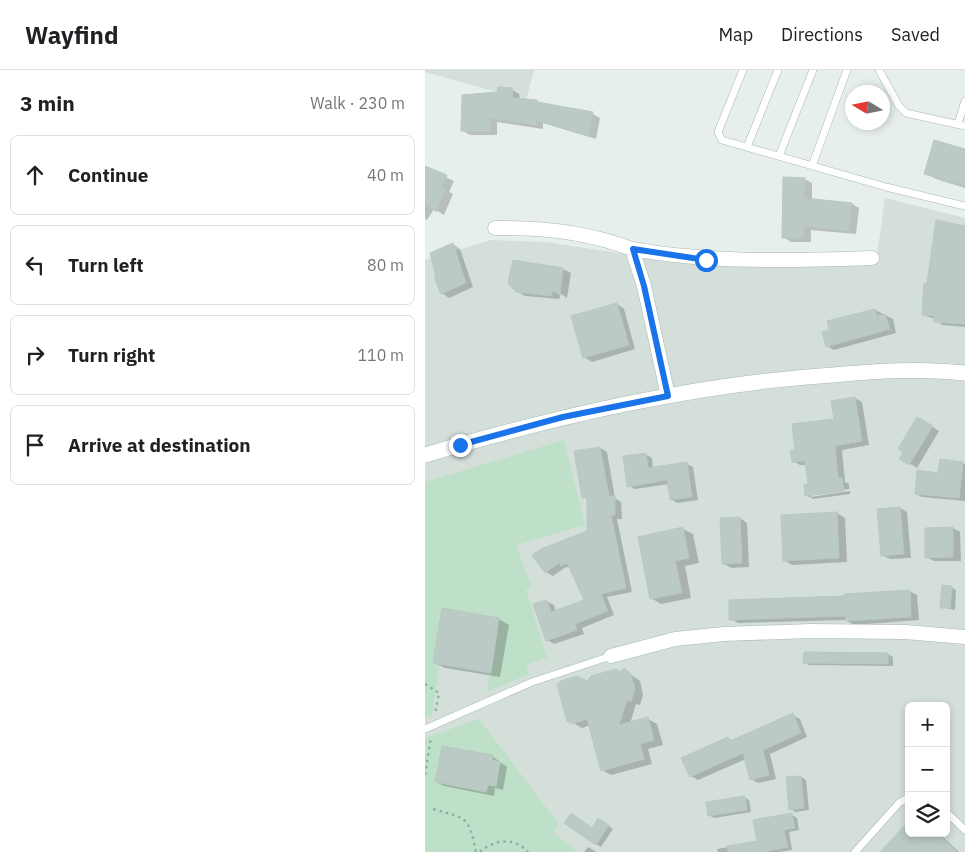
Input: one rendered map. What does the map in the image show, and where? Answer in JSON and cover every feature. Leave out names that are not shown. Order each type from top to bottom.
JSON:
[{"type":"street","points":[[495,228],[532,228],[584,234],[633,249],[706,260],[872,258]]},
{"type":"street","points":[[633,249],[644,286],[668,396]]},
{"type":"street","points":[[425,456],[563,417],[668,396],[778,378],[941,370],[965,372]]},
{"type":"street","points":[[611,656],[675,639],[724,634],[811,631],[905,632],[965,637]]},
{"type":"lane","points":[[743,70],[717,135],[722,140],[812,166],[965,206]]},
{"type":"lane","points":[[747,147],[778,70]]},
{"type":"lane","points":[[779,156],[813,70]]},
{"type":"lane","points":[[812,166],[847,70]]},
{"type":"lane","points":[[879,70],[899,106],[906,113],[962,125],[965,101]]},
{"type":"lane","points":[[425,729],[532,682],[611,656]]},
{"type":"lane","points":[[855,852],[905,800]]},
{"type":"lane","points":[[950,816],[965,830]]},
{"type":"path","points":[[425,684],[439,694],[425,775]]},
{"type":"path","points":[[433,809],[463,818],[469,824],[476,852]]},
{"type":"path","points":[[480,852],[496,842],[511,841],[528,852]]},
{"type":"shaded area","points":[[425,70],[534,70],[526,100],[425,72]]},
{"type":"shaded area","points":[[885,198],[965,218],[965,852],[425,852],[425,260],[491,240],[545,242],[698,265],[876,263]]},
{"type":"green space","points":[[564,440],[585,525],[516,545],[532,588],[526,590],[547,658],[526,665],[529,674],[487,692],[499,618],[442,609],[433,663],[440,664],[432,715],[425,717],[425,482]]},
{"type":"green space","points":[[479,719],[559,824],[554,833],[578,852],[425,852],[425,738]]},
{"type":"building","points":[[498,87],[512,88],[513,98],[537,100],[537,102],[593,112],[589,136],[536,120],[536,125],[490,118],[490,132],[461,131],[462,95],[497,92]]},
{"type":"building","points":[[934,140],[965,149],[965,186],[924,174]]},
{"type":"building","points":[[425,166],[447,175],[441,188],[446,189],[436,212],[425,202]]},
{"type":"building","points":[[783,177],[805,178],[804,198],[852,203],[849,231],[804,226],[804,238],[782,238]]},
{"type":"building","points":[[936,220],[965,226],[965,324],[934,322],[934,316],[922,315],[924,283],[927,283]]},
{"type":"building","points":[[453,243],[466,283],[441,294],[434,277],[436,277],[430,253]]},
{"type":"building","points":[[513,260],[563,268],[560,295],[553,291],[551,296],[516,292],[508,283]]},
{"type":"building","points":[[617,303],[629,345],[583,358],[571,316]]},
{"type":"building","points":[[875,309],[877,316],[885,314],[890,329],[826,347],[822,332],[829,330],[827,321]]},
{"type":"building","points":[[855,397],[862,441],[835,446],[838,478],[842,478],[844,491],[805,496],[804,485],[808,484],[805,461],[792,462],[790,450],[795,450],[792,424],[834,419],[831,401]]},
{"type":"building","points":[[917,417],[933,426],[909,465],[899,459],[903,452],[898,449]]},
{"type":"building","points":[[600,447],[609,496],[615,496],[615,515],[611,515],[626,588],[601,594],[608,611],[575,624],[577,630],[546,641],[533,604],[547,600],[551,612],[584,600],[567,563],[561,566],[559,563],[545,573],[532,555],[541,549],[587,531],[587,497],[582,498],[574,451]]},
{"type":"building","points":[[646,453],[648,468],[687,462],[692,497],[670,500],[667,480],[627,487],[623,456]]},
{"type":"building","points":[[940,459],[963,462],[959,498],[915,494],[917,470],[938,473]]},
{"type":"building","points":[[900,507],[904,554],[881,556],[877,509]]},
{"type":"building","points":[[837,512],[839,558],[783,561],[781,515]]},
{"type":"building","points":[[740,517],[742,563],[722,564],[720,518]]},
{"type":"building","points":[[683,527],[689,558],[675,561],[682,593],[650,599],[638,537]]},
{"type":"building","points":[[953,527],[953,557],[925,558],[925,528]]},
{"type":"building","points":[[942,585],[952,586],[950,608],[940,608]]},
{"type":"building","points":[[910,590],[911,617],[846,621],[845,616],[729,620],[729,600],[844,596],[844,594]]},
{"type":"building","points":[[442,608],[499,618],[491,673],[433,663]]},
{"type":"building","points":[[804,652],[888,653],[888,664],[803,663]]},
{"type":"building","points":[[624,668],[631,674],[635,689],[631,701],[627,700],[619,725],[648,717],[654,740],[640,744],[644,759],[601,771],[587,719],[572,724],[567,721],[557,685],[561,681],[577,676],[587,681],[591,676],[616,669],[620,672]]},
{"type":"building","points":[[793,713],[801,733],[763,750],[769,775],[750,780],[743,753],[690,777],[681,758],[728,737],[730,741]]},
{"type":"building","points":[[442,746],[493,755],[492,760],[500,762],[496,786],[488,785],[486,792],[435,782]]},
{"type":"building","points":[[801,776],[804,808],[789,810],[786,777]]},
{"type":"building","points":[[745,796],[747,810],[708,816],[706,802]]},
{"type":"building","points":[[571,813],[592,828],[598,818],[609,825],[596,845],[564,823]]},
{"type":"building","points":[[792,813],[795,828],[784,830],[788,847],[763,852],[728,852],[727,846],[757,841],[753,820]]},
{"type":"building","points":[[905,825],[905,837],[941,837],[957,852],[880,852]]},
{"type":"route","points":[[460,445],[563,417],[668,396],[644,286],[633,249],[706,260]]}]
